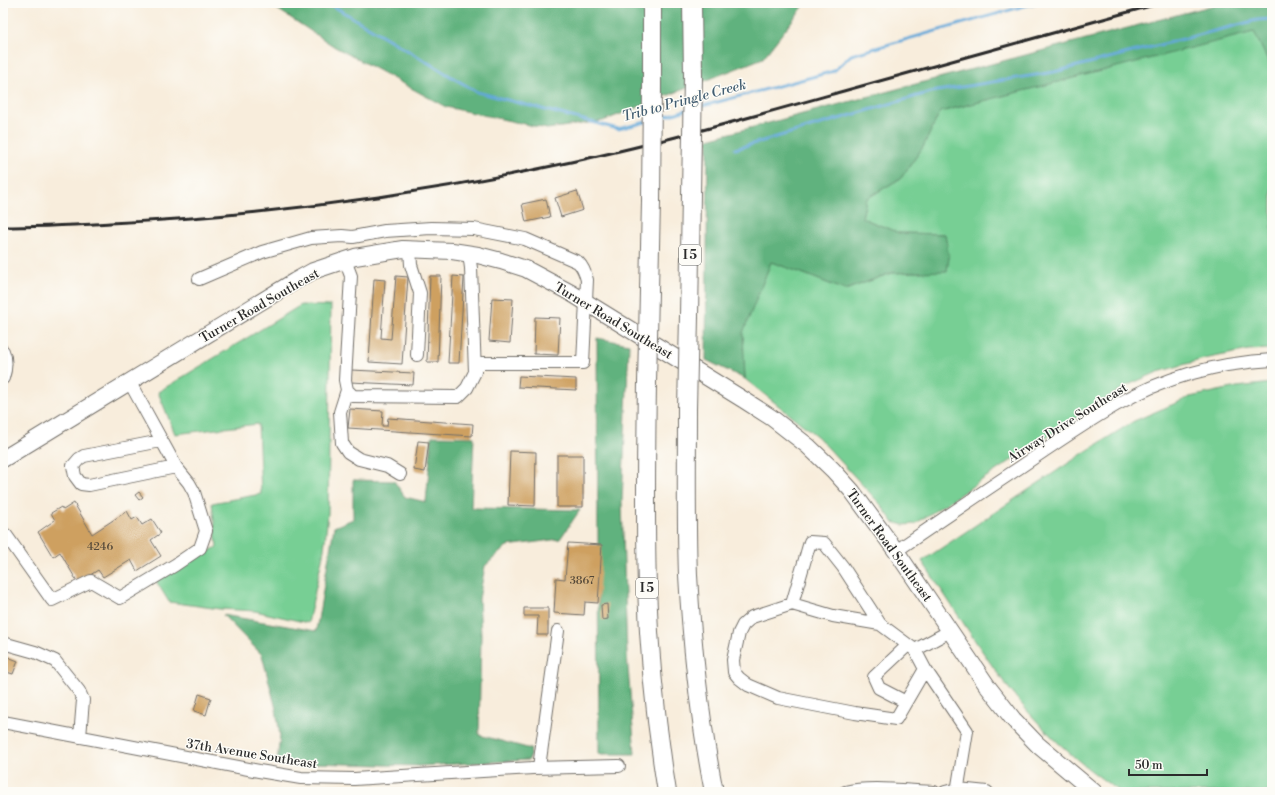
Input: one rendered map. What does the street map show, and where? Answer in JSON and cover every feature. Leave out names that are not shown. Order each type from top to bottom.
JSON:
[{"type":"highway","name":"I 5","points":[[652,3],[651,202],[647,383],[647,588],[655,704],[659,744],[667,792]]},
{"type":"highway","name":"I 5","points":[[692,3],[693,76],[686,501],[688,575],[698,694],[707,759],[714,792]]},
{"type":"main road","name":"Turner Road Southeast","points":[[3,459],[129,381],[313,271],[349,259],[378,253],[410,249],[452,251],[501,261],[526,270],[571,293],[744,400],[792,432],[833,470],[852,491],[896,551],[988,687],[1013,719],[1038,745],[1094,792]]},
{"type":"street","points":[[199,279],[262,252],[291,243],[311,238],[342,236],[353,237],[385,231],[474,229],[525,240],[578,262],[582,266],[587,280],[583,363],[475,363]]},
{"type":"street","points":[[353,237],[349,259],[351,276],[345,380],[347,390],[340,412],[342,443],[348,452],[360,459],[387,466],[400,474]]},
{"type":"street","points":[[410,249],[412,265],[420,293],[417,355]]},
{"type":"street","points":[[347,390],[353,396],[458,397],[467,388],[475,372],[471,268],[469,254]]},
{"type":"street","points":[[3,352],[5,356],[6,369],[3,378]]},
{"type":"street","name":"Airway Drive Southeast","points":[[896,551],[1062,439],[1117,404],[1165,382],[1197,372],[1231,364],[1272,360]]},
{"type":"street","points":[[3,533],[6,535],[52,600],[91,581],[120,598],[200,548],[206,531],[194,492],[190,483],[176,467],[129,381]]},
{"type":"street","points":[[161,441],[84,456],[73,466],[76,476],[81,484],[89,485],[176,467]]},
{"type":"street","points":[[792,604],[810,542],[824,543],[843,567],[880,624],[912,648],[967,731],[957,790]]},
{"type":"street","points":[[880,624],[833,616],[792,604],[752,617],[743,625],[739,633],[733,660],[734,672],[748,685],[778,698],[855,713],[896,719],[925,668]]},
{"type":"street","points":[[540,767],[558,631]]},
{"type":"street","points":[[906,702],[879,688],[874,677],[912,648],[950,631]]},
{"type":"street","points":[[3,643],[35,652],[55,661],[79,691],[83,700],[80,737]]},
{"type":"street","name":"37th Avenue Southeast","points":[[3,722],[302,778],[354,779],[540,767],[619,766]]},
{"type":"street","points":[[845,792],[854,790],[934,792]]},
{"type":"street","points":[[945,792],[957,790],[987,792]]},
{"type":"green space","points":[[268,3],[806,3],[763,58],[603,121],[547,129],[446,107],[335,47]]},
{"type":"green space","points":[[1222,3],[1272,3],[1272,69],[1254,32],[940,112],[923,147],[901,178],[866,199],[862,218],[899,233],[945,234],[949,258],[947,271],[891,273],[845,290],[771,262],[743,333],[745,379],[706,360],[708,139]]},
{"type":"green space","points":[[1254,31],[1272,69],[1272,349],[1249,350],[1204,359],[1158,372],[1128,385],[915,524],[903,525],[893,522],[881,505],[818,437],[745,379],[742,333],[771,262],[845,290],[891,273],[921,272],[944,234],[899,233],[862,218],[866,199],[901,178],[923,147],[940,112]]},
{"type":"green space","points":[[301,305],[331,306],[328,514],[324,550],[308,623],[255,611],[220,609],[169,602],[156,581],[191,560],[217,547],[212,503],[261,494],[258,424],[175,434],[158,392]]},
{"type":"green space","points":[[597,338],[629,344],[622,502],[627,655],[635,754],[599,754]]},
{"type":"green space","points":[[1272,383],[1272,792],[1121,792],[1088,769],[1073,756],[1043,728],[1016,698],[976,642],[922,561],[1134,421],[1190,397],[1237,387]]},
{"type":"green space","points":[[432,436],[474,437],[471,508],[580,510],[560,539],[507,546],[485,566],[479,599],[481,635],[479,735],[531,749],[529,760],[418,766],[277,762],[280,736],[276,709],[262,655],[223,615],[316,631],[334,527],[353,519],[353,480],[394,481],[405,497],[426,502]]},
{"type":"building","points":[[577,191],[583,210],[561,217],[555,198]]},
{"type":"building","points":[[546,199],[550,217],[526,222],[522,204]]},
{"type":"building","points":[[396,276],[408,277],[402,364],[369,362],[374,279],[385,280],[381,338],[391,339]]},
{"type":"building","points":[[430,276],[441,276],[438,362],[427,362]]},
{"type":"building","points":[[453,276],[464,277],[459,363],[448,363]]},
{"type":"building","points":[[492,298],[513,299],[510,343],[489,341]]},
{"type":"building","points":[[535,317],[560,318],[558,355],[534,354]]},
{"type":"building","points":[[351,370],[414,373],[413,385],[350,382]]},
{"type":"building","points":[[519,376],[576,379],[576,390],[518,387]]},
{"type":"building","points":[[350,409],[383,411],[382,426],[387,426],[388,418],[473,424],[472,436],[348,428]]},
{"type":"building","points":[[418,441],[429,442],[425,472],[414,470]]},
{"type":"building","points":[[510,451],[536,452],[535,506],[508,505]]},
{"type":"building","points":[[557,455],[583,455],[583,507],[557,507]]},
{"type":"building","points":[[139,492],[143,497],[139,500],[135,495]]},
{"type":"building","points":[[74,503],[92,534],[127,511],[132,520],[137,517],[142,525],[152,519],[161,533],[151,540],[161,556],[137,571],[131,560],[103,577],[98,570],[78,583],[60,552],[53,557],[38,532],[55,520],[51,513],[61,507],[63,510]]},
{"type":"building","points":[[568,543],[602,545],[598,603],[585,602],[584,615],[554,613],[556,578],[565,579]]},
{"type":"building","points":[[607,604],[608,619],[602,620],[601,605]]},
{"type":"building","points":[[524,608],[548,608],[548,635],[537,635],[538,616],[524,616]]},
{"type":"building","points":[[3,655],[18,661],[13,674],[3,671]]},
{"type":"building","points":[[199,694],[211,698],[206,715],[194,711]]},
{"type":"waterway","name":"Trib to Pringle Creek","points":[[328,3],[477,92],[618,129],[646,122]]},
{"type":"waterway","name":"Trib to Pringle Creek","points":[[699,107],[834,71],[851,55],[1035,3]]},
{"type":"waterway","points":[[735,149],[931,92],[1054,72],[1257,20],[1272,19]]},
{"type":"waterway","name":"Trib to Pringle Creek","points":[[657,119],[686,110]]},
{"type":"railway","points":[[3,227],[56,226],[221,216],[332,204],[497,177],[624,150],[696,132],[1161,3]]}]
